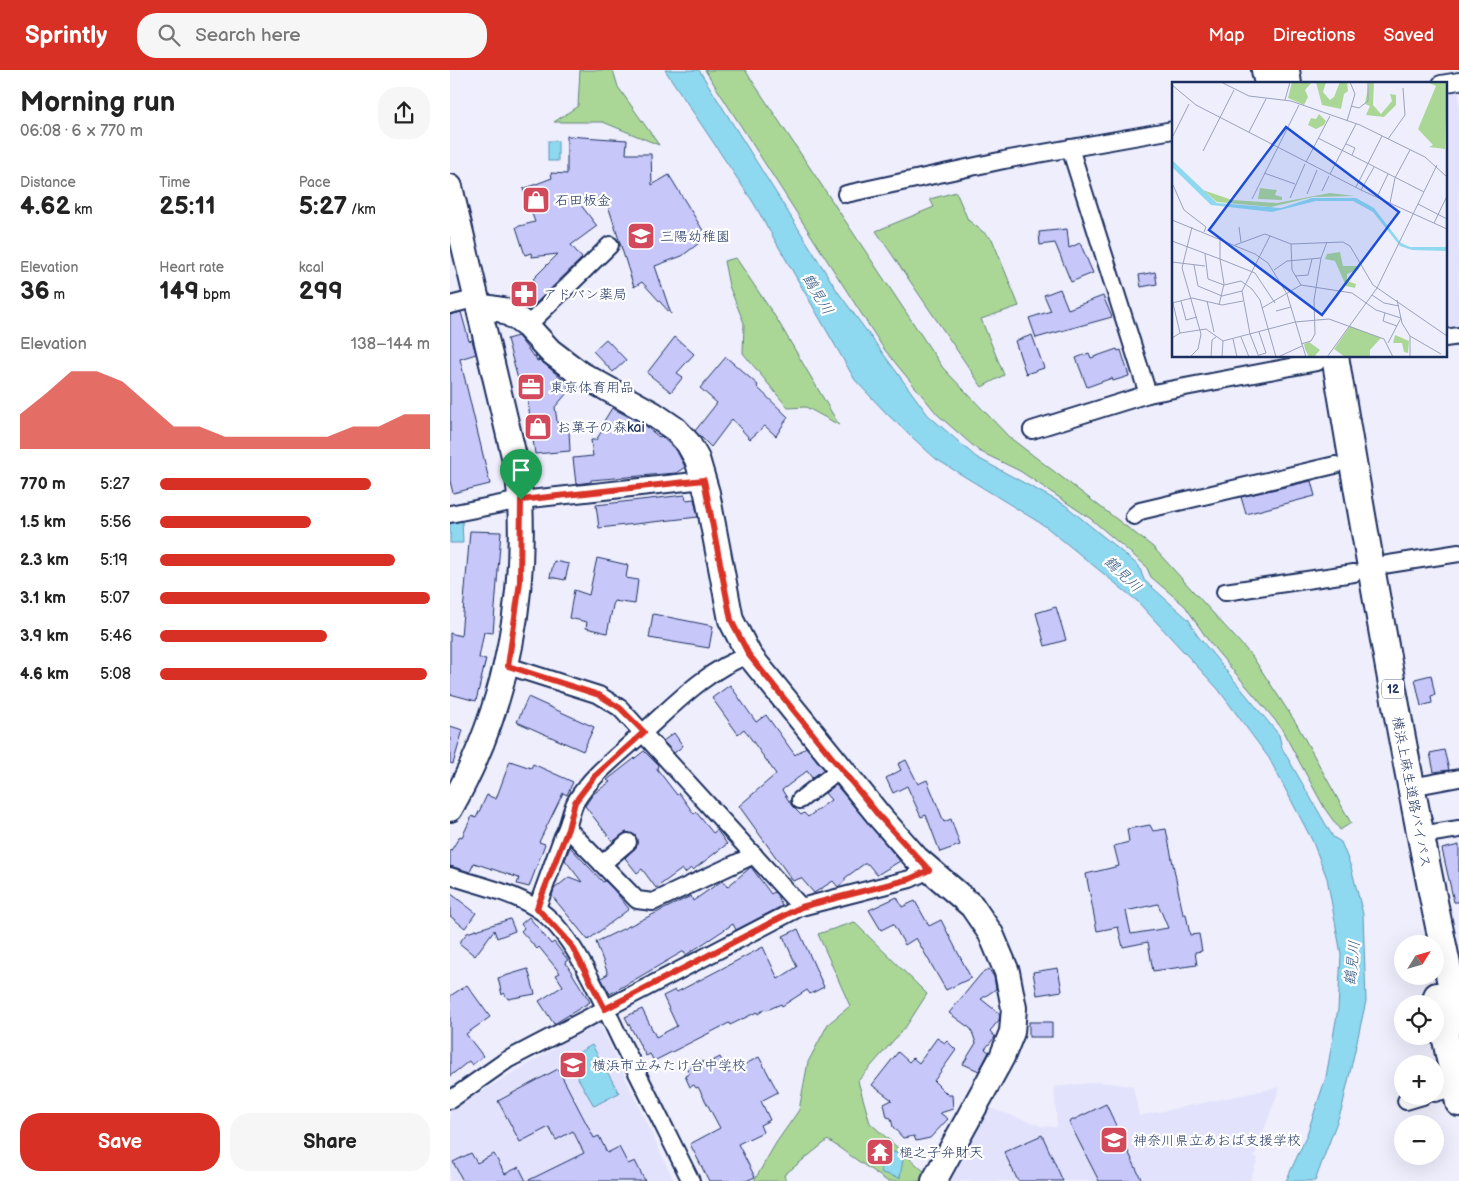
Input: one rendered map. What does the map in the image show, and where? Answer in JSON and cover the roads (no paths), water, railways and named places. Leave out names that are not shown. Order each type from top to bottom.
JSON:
[{"type":"main road","name":"横浜上麻生道路バイパス","points":[[1329,358],[1336,465],[1362,570],[1411,787],[1446,970],[1459,1021]]},
{"type":"main road","name":"横浜上麻生道路バイパス","points":[[1329,358],[1362,570],[1424,935]]},
{"type":"main road","name":"横浜上麻生道路バイパス","points":[[1446,970],[1450,1094]]},
{"type":"street","points":[[1446,83],[1459,81]]},
{"type":"street","points":[[846,194],[977,165],[1172,130]]},
{"type":"street","points":[[1070,148],[1148,394]]},
{"type":"street","points":[[450,187],[518,473],[521,500],[520,582],[508,666],[488,727],[450,809]]},
{"type":"street","points":[[527,326],[610,245]]},
{"type":"street","points":[[450,305],[478,302],[503,310],[527,326],[550,351],[579,374],[616,392],[675,429],[688,443],[697,459],[704,480],[731,620],[749,655],[823,744],[840,769],[880,817],[929,870],[972,906],[991,934],[1007,972],[1014,1008],[1012,1032],[1002,1057],[934,1181]]},
{"type":"street","points":[[1446,338],[1459,336]]},
{"type":"street","points":[[1032,430],[1148,394],[1329,358]]},
{"type":"street","points":[[1134,516],[1140,511],[1336,465]]},
{"type":"street","points":[[450,514],[521,500],[704,480]]},
{"type":"street","points":[[1225,592],[1459,553]]},
{"type":"street","points":[[537,908],[568,829],[575,802],[594,777],[703,680],[738,659],[749,655]]},
{"type":"street","points":[[508,666],[599,695],[620,708],[644,732],[801,907]]},
{"type":"street","points":[[800,800],[840,769]]},
{"type":"street","points":[[1411,787],[1459,778]]},
{"type":"street","points":[[568,829],[637,900],[653,902],[754,855]]},
{"type":"street","points":[[1420,835],[1459,829]]},
{"type":"street","points":[[602,864],[628,842]]},
{"type":"street","points":[[450,1100],[507,1060],[801,907],[910,879],[929,870]]},
{"type":"street","points":[[450,876],[510,896],[537,908],[572,946],[691,1181]]},
{"type":"water","name":"鶴見川","points":[[665,70],[699,70],[838,292],[928,415],[976,457],[1065,505],[1139,566],[1144,580],[1189,620],[1197,635],[1279,735],[1282,748],[1333,837],[1341,842],[1351,867],[1363,914],[1366,1001],[1342,1108],[1315,1181],[1286,1181],[1306,1137],[1326,1077],[1338,1009],[1341,954],[1327,878],[1312,840],[1269,758],[1218,689],[1137,601],[1045,526],[936,459],[888,415],[855,380],[753,202]]},
{"type":"water","points":[[548,141],[558,141],[558,161],[548,161]]},
{"type":"water","points":[[462,520],[463,543],[450,543],[450,523]]},
{"type":"water","points":[[592,1045],[619,1093],[594,1106],[567,1059]]},
{"type":"water","points":[[891,1152],[904,1153],[900,1178],[882,1173],[880,1165]]},
{"type":"place","name":"石田板金","points":[[536,200]]},
{"type":"place","name":"三陽幼稚園","points":[[641,236]]},
{"type":"place","name":"アドバン薬局","points":[[524,294]]},
{"type":"place","name":"東京体育用品","points":[[531,387]]},
{"type":"place","name":"お菓子の森kai","points":[[538,427]]},
{"type":"place","name":"横浜市立みたけ台中学校","points":[[573,1065]]},
{"type":"place","name":"神奈川県立あおば支援学校","points":[[1114,1140]]},
{"type":"place","name":"槌之子弁財天","points":[[880,1152]]}]
